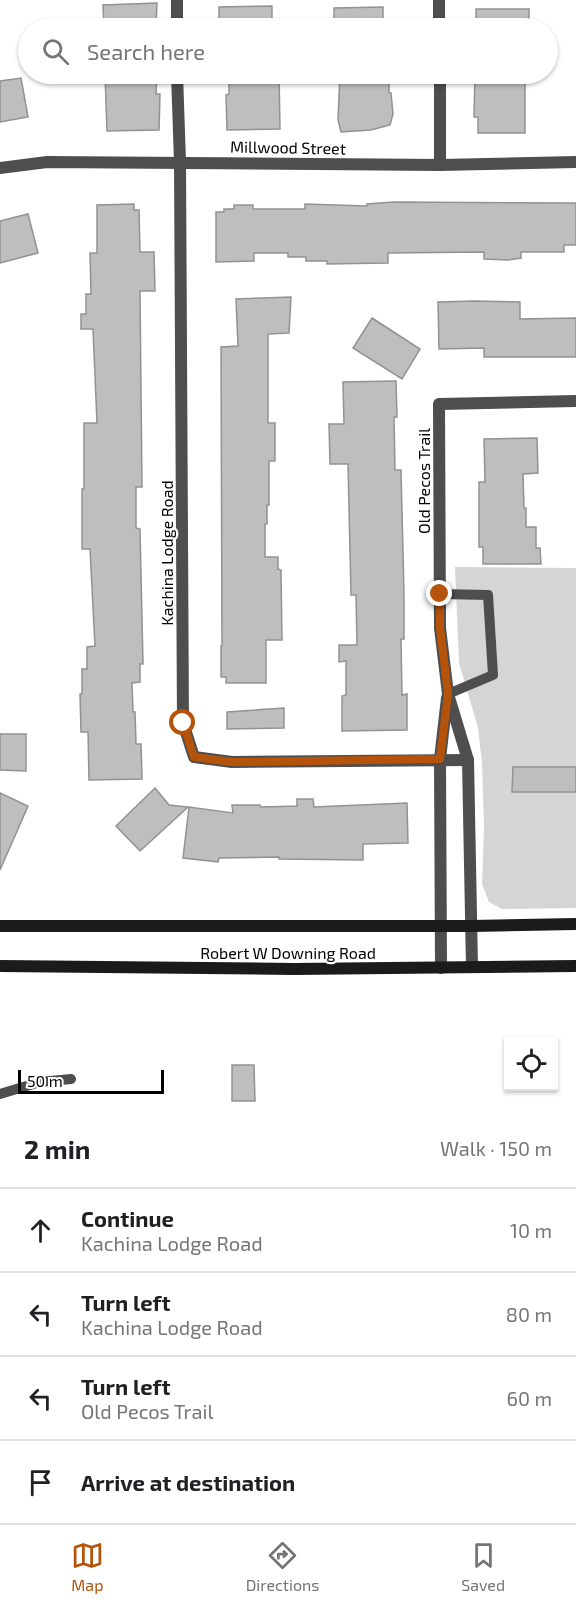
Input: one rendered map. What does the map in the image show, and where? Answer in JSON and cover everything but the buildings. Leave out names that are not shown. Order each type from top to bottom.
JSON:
[{"type":"main road","name":"Robert W Downing Road","points":[[0,926],[576,924]]},
{"type":"main road","name":"Robert W Downing Road","points":[[0,966],[294,969],[576,966]]},
{"type":"street","points":[[177,0],[177,18]]},
{"type":"street","points":[[439,0],[440,18]]},
{"type":"street","name":"Kachina Lodge Road","points":[[177,84],[180,162],[183,723],[194,757],[232,762],[468,760]]},
{"type":"street","points":[[440,84],[440,165]]},
{"type":"street","name":"Millwood Street","points":[[0,168],[47,162],[440,165],[576,162]]},
{"type":"street","name":"Old Pecos Trail","points":[[472,967],[468,760],[448,694],[440,628],[439,404],[576,401]]},
{"type":"street","name":"Old Pecos Trail","points":[[441,968],[440,759],[448,694]]},
{"type":"lane","points":[[440,594],[488,595],[493,675],[448,694]]},
{"type":"lane","points":[[0,1094],[40,1082],[71,1079]]},
{"type":"shaded area","points":[[455,567],[576,568],[576,908],[502,909],[489,902],[482,884],[484,827],[482,763],[478,728],[459,663]]},
{"type":"route","points":[[183,723],[194,757],[232,762],[440,759],[448,694],[440,628],[440,594]]}]
